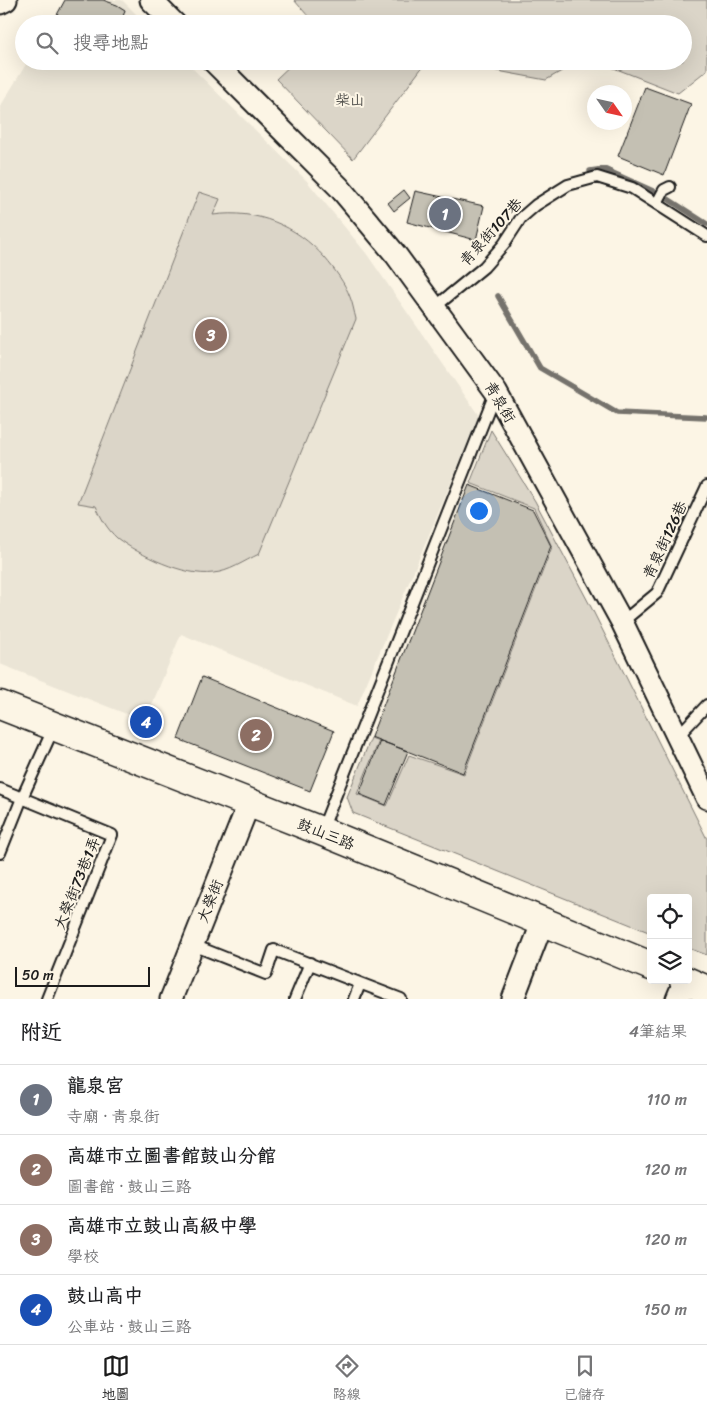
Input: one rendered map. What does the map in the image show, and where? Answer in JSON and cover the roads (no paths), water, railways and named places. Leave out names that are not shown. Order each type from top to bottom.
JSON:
[{"type":"street","points":[[0,3],[6,0]]},
{"type":"street","points":[[151,0],[166,15]]},
{"type":"street","name":"青泉街","points":[[221,70],[339,188],[396,255],[496,392],[622,622],[676,738],[707,798]]},
{"type":"street","name":"鼓山三路","points":[[0,705],[321,831],[647,964]]},
{"type":"street","name":"大榮街","points":[[171,999],[249,803]]},
{"type":"street","points":[[513,999],[543,921]]},
{"type":"street","points":[[692,983],[707,990]]},
{"type":"street","points":[[677,999],[683,984]]},
{"type":"lane","name":"青泉街107巷","points":[[434,307],[484,267],[504,244],[521,218],[536,205],[568,185],[597,177],[632,188],[707,236]]},
{"type":"lane","points":[[657,203],[667,189]]},
{"type":"lane","points":[[321,831],[496,392]]},
{"type":"lane","name":"青泉街126巷","points":[[622,622],[663,586],[707,486]]},
{"type":"lane","points":[[676,738],[707,705]]},
{"type":"lane","points":[[0,853],[22,798],[55,726]]},
{"type":"lane","name":"大榮街73巷1弄","points":[[0,789],[112,835],[47,999]]},
{"type":"lane","points":[[193,945],[266,974],[274,950],[401,999]]},
{"type":"lane","points":[[295,999],[310,963]]},
{"type":"lane","points":[[354,999],[360,984]]},
{"type":"waterway","points":[[590,171],[604,169],[662,195],[707,224]]},
{"type":"waterway","points":[[498,296],[540,368],[617,413],[706,417]]},
{"type":"place","name":"龍泉宮","points":[[445,214]]},
{"type":"place","name":"高雄市立鼓山高級中學","points":[[211,335]]},
{"type":"place","name":"鼓山高中","points":[[146,722]]},
{"type":"place","name":"高雄市立圖書館鼓山分館","points":[[256,735]]},
{"type":"park label","name":"柴山","points":[[350,100]]}]
